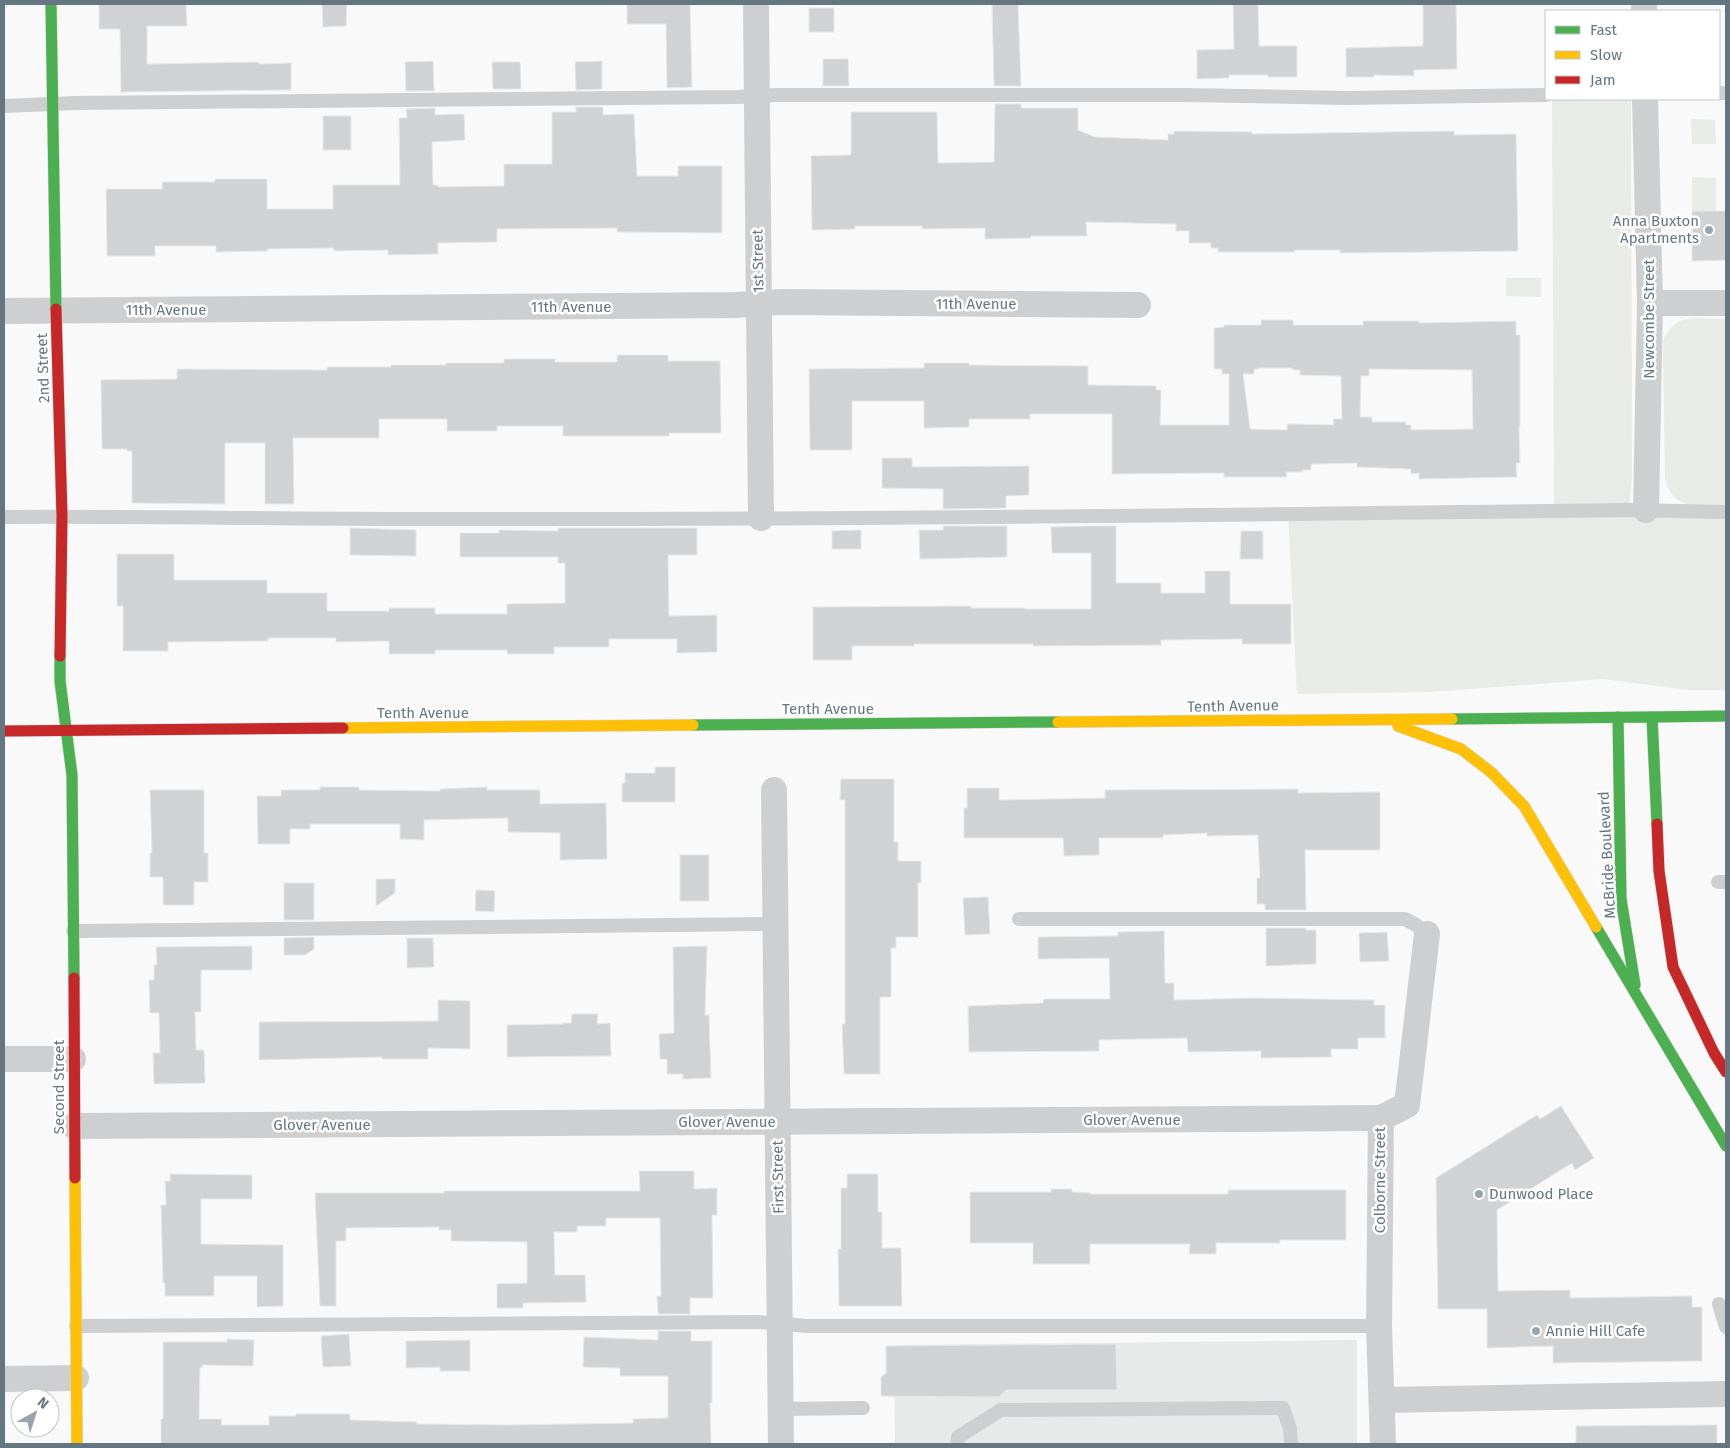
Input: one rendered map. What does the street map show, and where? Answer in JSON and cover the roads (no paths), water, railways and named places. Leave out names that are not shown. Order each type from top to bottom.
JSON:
[{"type":"main road","name":"2nd Street","points":[[51,4],[56,310],[62,516],[60,681],[66,730]]},
{"type":"main road","name":"Tenth Avenue","points":[[4,731],[1726,716]]},
{"type":"main road","name":"McBride Boulevard","points":[[1618,717],[1621,898],[1637,999],[1726,1146]]},
{"type":"main road","points":[[1652,717],[1659,871],[1673,967],[1722,1056]]},
{"type":"main road","points":[[1377,719],[1461,749],[1492,773],[1524,806],[1637,999]]},
{"type":"main road","name":"Second Street","points":[[66,730],[72,775],[76,1444]]},
{"type":"street","name":"1st Street","points":[[756,4],[755,96],[761,518]]},
{"type":"street","name":"Newcombe Street","points":[[1645,100],[1650,303],[1646,510]]},
{"type":"street","name":"11th Avenue","points":[[4,311],[729,306],[782,302],[1138,305]]},
{"type":"street","points":[[1650,303],[1726,303]]},
{"type":"street","name":"First Street","points":[[774,790],[778,1323],[781,1444]]},
{"type":"street","name":"Colborne Street","points":[[1383,1444],[1379,1326],[1381,1118],[1407,1105],[1427,934]]},
{"type":"street","points":[[4,1059],[73,1059]]},
{"type":"street","name":"Glover Avenue","points":[[74,1126],[1381,1118]]},
{"type":"street","points":[[4,1379],[76,1378]]},
{"type":"street","points":[[1383,1400],[1726,1394]]},
{"type":"lane","points":[[4,106],[85,103],[755,96],[1186,95],[1347,98],[1545,95]]},
{"type":"lane","points":[[4,517],[761,518],[1646,510],[1726,512]]},
{"type":"lane","points":[[1019,919],[1405,919],[1427,934]]},
{"type":"lane","points":[[72,932],[775,924]]},
{"type":"lane","points":[[1719,1304],[1726,1327]]},
{"type":"lane","points":[[76,1326],[758,1322],[807,1326],[1379,1326]]},
{"type":"lane","points":[[780,1409],[863,1408]]},
{"type":"lane","points":[[957,1444],[958,1436],[1001,1410],[1282,1408],[1290,1429],[1291,1444]]},
{"type":"place","name":"Anna Buxton Apartments","points":[[1709,230]]},
{"type":"place","name":"Dunwood Place","points":[[1479,1194]]},
{"type":"place","name":"Annie Hill Cafe","points":[[1536,1331]]}]
